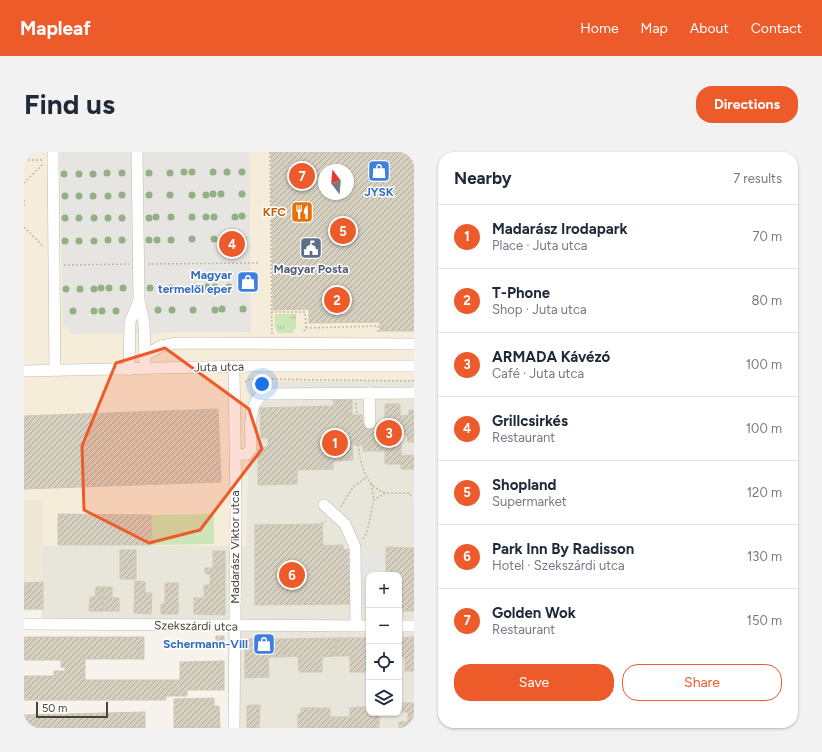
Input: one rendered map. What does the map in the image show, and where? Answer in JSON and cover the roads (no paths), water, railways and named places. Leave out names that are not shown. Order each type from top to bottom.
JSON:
[{"type":"street","points":[[53,152],[55,371]]},
{"type":"street","points":[[137,152],[138,300],[144,324],[145,369]]},
{"type":"street","points":[[129,370],[130,322],[138,300]]},
{"type":"street","points":[[144,356],[156,348],[166,344],[414,344]]},
{"type":"street","name":"Juta utca","points":[[24,371],[129,370],[251,366],[414,366]]},
{"type":"street","name":"Madarász Viktor utca","points":[[234,367],[234,728]]},
{"type":"street","points":[[369,393],[370,423]]},
{"type":"street","points":[[234,455],[253,454],[251,449],[253,405],[256,398],[263,394],[414,393]]},
{"type":"street","points":[[324,505],[336,513],[345,524],[355,547],[356,626]]},
{"type":"street","name":"Szekszárdi utca","points":[[24,624],[366,626]]},
{"type":"street","points":[[402,626],[414,626]]},
{"type":"place","name":"JYSK","points":[[379,171]]},
{"type":"place","name":"Golden Wok","points":[[302,176]]},
{"type":"place","name":"KFC","points":[[302,212]]},
{"type":"place","name":"Shopland","points":[[343,231]]},
{"type":"place","name":"Grillcsirkés","points":[[232,244]]},
{"type":"place","name":"Magyar Posta","points":[[311,248]]},
{"type":"place","name":"Magyar termelői eper","points":[[248,282]]},
{"type":"place","name":"T-Phone","points":[[337,300]]},
{"type":"place","name":"ARMADA Kávézó","points":[[389,433]]},
{"type":"place","name":"Madarász Irodapark","points":[[335,443]]},
{"type":"place","name":"Park Inn By Radisson","points":[[292,575]]},
{"type":"place","name":"Schermann-Vill","points":[[264,644]]}]
